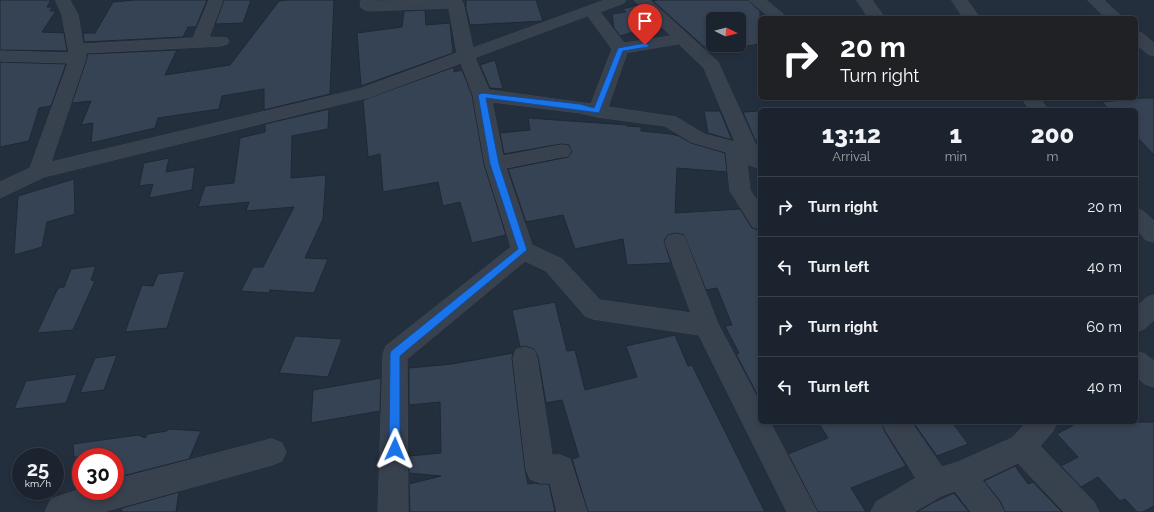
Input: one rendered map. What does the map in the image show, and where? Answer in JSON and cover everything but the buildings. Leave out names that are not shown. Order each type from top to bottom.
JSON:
[{"type":"street","points":[[38,172],[77,54],[70,15],[63,0]]},
{"type":"street","points":[[199,42],[216,0]]},
{"type":"street","points":[[368,0],[368,6],[456,3],[466,56],[482,95],[494,164],[523,250],[554,265],[593,309],[707,326]]},
{"type":"street","points":[[0,191],[38,172],[364,93],[619,0]]},
{"type":"street","points":[[641,0],[712,66],[756,161]]},
{"type":"street","points":[[756,0],[775,14]]},
{"type":"street","points":[[864,0],[875,16]]},
{"type":"street","points":[[959,0],[971,16]]},
{"type":"street","points":[[1095,0],[1114,16]]},
{"type":"street","points":[[592,11],[620,49]]},
{"type":"street","points":[[1138,38],[1154,51]]},
{"type":"street","points":[[620,49],[683,39]]},
{"type":"street","points":[[0,56],[77,54],[221,41]]},
{"type":"street","points":[[597,111],[620,49]]},
{"type":"street","points":[[482,95],[580,107],[597,111],[670,121],[698,138],[735,148],[756,161]]},
{"type":"street","points":[[735,148],[740,191],[758,218]]},
{"type":"street","points":[[494,164],[561,151]]},
{"type":"street","points":[[1138,218],[1154,234]]},
{"type":"street","points":[[676,242],[707,326],[802,512]]},
{"type":"street","points":[[393,512],[395,354],[523,250]]},
{"type":"street","points":[[525,358],[540,469],[560,469],[572,512]]},
{"type":"street","points":[[1138,364],[1154,376]]},
{"type":"street","points":[[897,424],[948,479],[989,512]]},
{"type":"street","points":[[886,512],[948,479],[1022,447],[1042,424]]},
{"type":"street","points":[[1022,447],[1084,512]]},
{"type":"street","points":[[60,512],[61,509],[272,452]]},
{"type":"route","points":[[395,449],[395,354],[523,250],[494,164],[482,95],[580,107],[597,111],[620,49],[645,45]]}]
